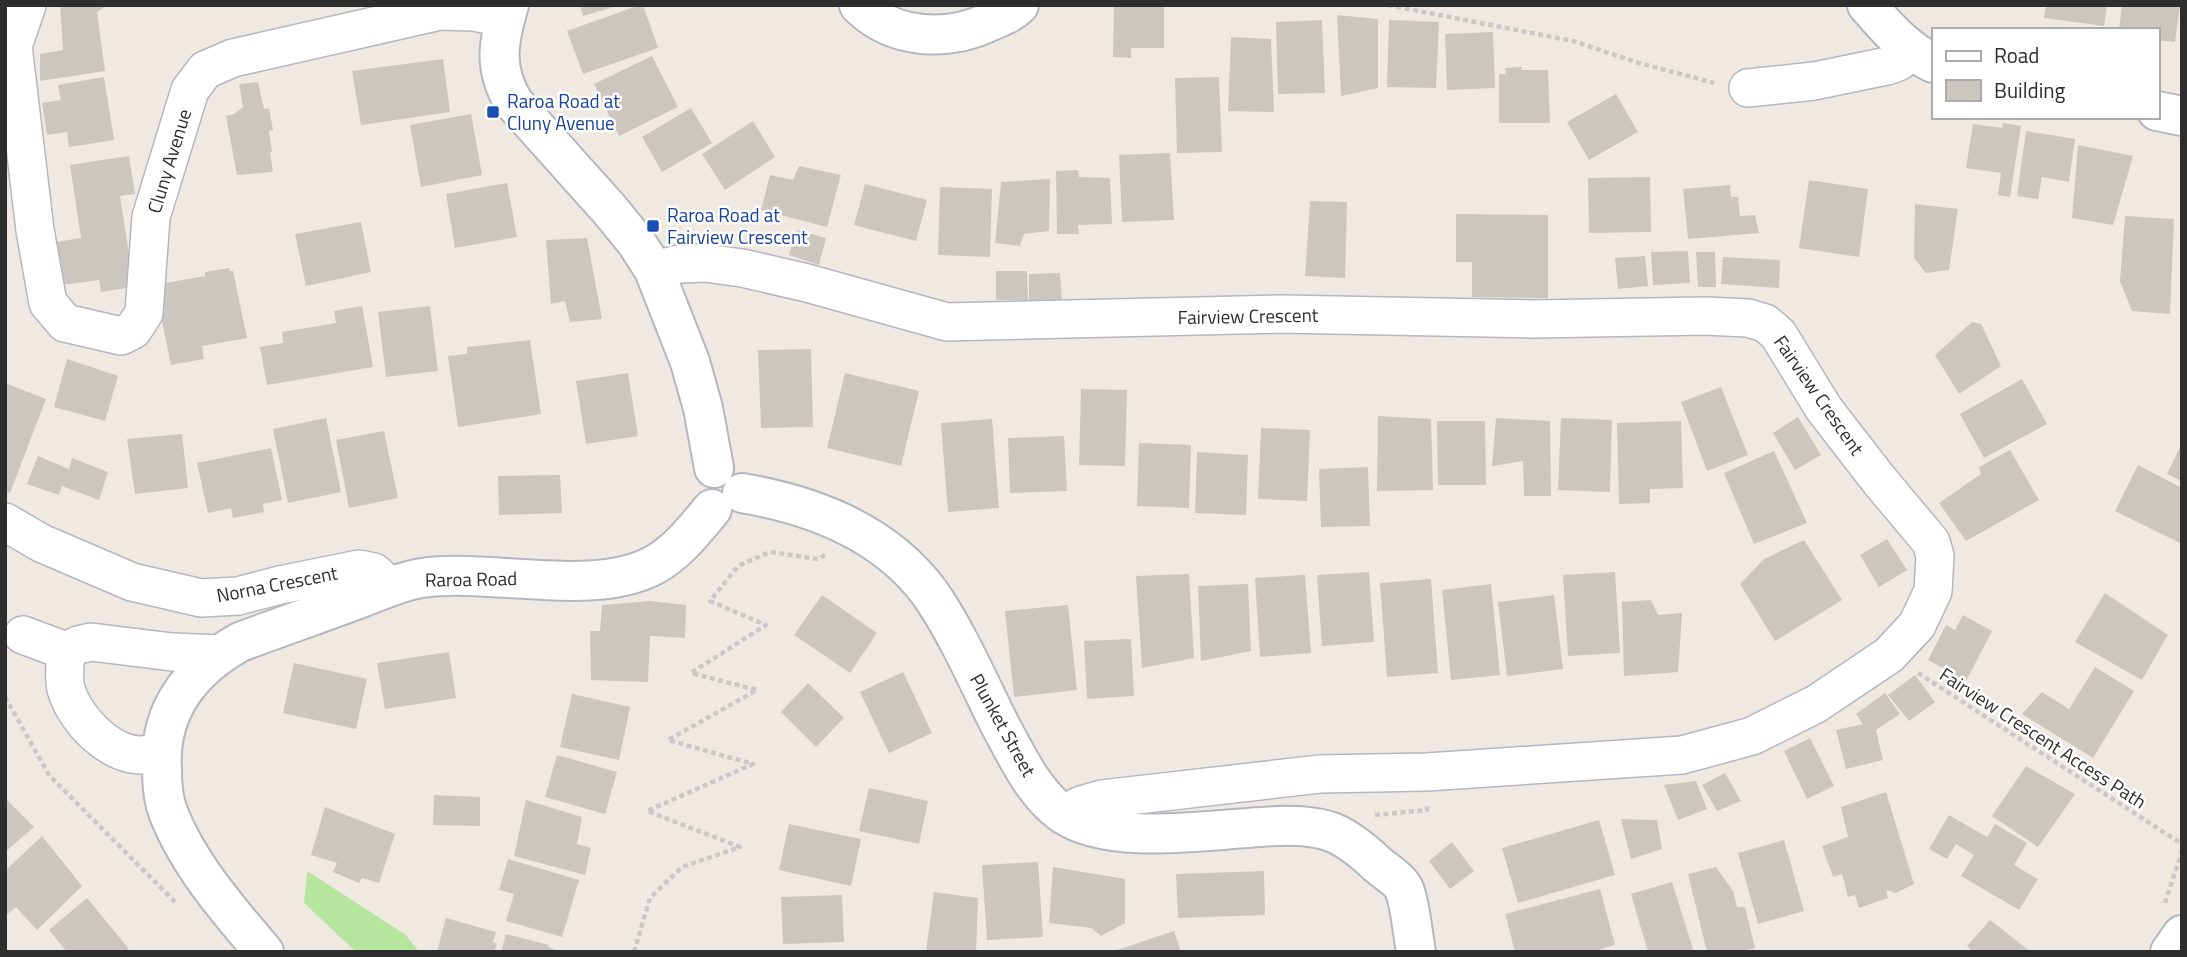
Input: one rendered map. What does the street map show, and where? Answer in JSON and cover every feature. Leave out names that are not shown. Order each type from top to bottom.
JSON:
[{"type":"main road","points":[[859,5],[869,15],[893,28],[918,35],[948,35],[976,29],[1019,5]]},
{"type":"main road","points":[[507,11],[501,31],[499,58],[507,90],[514,103],[636,242],[654,270],[690,362],[703,408],[714,468],[705,472],[698,486],[701,500],[727,501]]},
{"type":"main road","points":[[2159,111],[2182,116]]},
{"type":"main road","name":"Plunket Street","points":[[727,501],[794,504],[831,517],[866,534],[902,561],[929,592],[944,617],[1013,750],[1033,782],[1064,814],[1096,829],[1135,834],[1291,825],[1335,833],[1370,857],[1404,887],[1416,952]]},
{"type":"main road","name":"Raroa Road","points":[[264,952],[202,874],[167,810],[160,750],[167,719],[180,695],[197,673],[219,654],[240,642],[419,578],[455,575],[584,580],[614,579],[635,574],[656,564],[675,550],[727,501]]},
{"type":"street","name":"Cluny Avenue","points":[[27,5],[13,46],[35,230],[48,303],[65,323],[121,336],[133,330],[144,313],[151,217],[190,90],[205,70],[233,58],[440,11],[507,11]]},
{"type":"street","points":[[1748,88],[1814,80],[1887,66],[1898,62],[1900,37]]},
{"type":"street","name":"Fairview Crescent","points":[[654,270],[679,264],[705,263],[742,268],[947,322],[1283,314],[1533,320],[1705,316],[1748,318],[1765,323],[1778,334],[1824,409],[1931,542],[1935,556],[1933,591],[1917,625],[1889,655],[1816,704],[1752,736],[1682,755],[1427,772],[1320,774],[1101,799],[1081,804],[1064,814]]},
{"type":"street","name":"Norna Crescent","points":[[5,523],[41,543],[132,582],[201,598],[237,596],[280,584],[359,569],[374,572],[390,587]]},
{"type":"street","points":[[23,635],[66,651],[66,690],[74,707],[88,727],[113,748],[143,756],[160,750]]},
{"type":"street","name":"Raroa Road","points":[[66,651],[91,642],[172,652],[219,654]]},
{"type":"path","points":[[1388,5],[1573,41],[1698,80],[1748,88]]},
{"type":"path","points":[[634,952],[650,898],[681,867],[740,847],[647,811],[753,764],[668,740],[757,690],[691,673],[766,625],[710,601],[738,566],[770,552],[818,559],[866,534]]},
{"type":"path","name":"Fairview Crescent Access Path","points":[[1889,655],[2182,844]]},
{"type":"path","points":[[5,697],[49,775],[180,907]]},
{"type":"path","points":[[2177,942],[2159,921],[2182,851]]},
{"type":"green space","points":[[307,871],[406,935],[419,952],[356,952],[304,903]]},
{"type":"building","points":[[60,5],[107,5],[97,12],[105,71],[40,81],[40,54],[63,50]]},
{"type":"building","points":[[580,5],[617,5],[617,6],[583,16]]},
{"type":"building","points":[[643,5],[658,48],[583,74],[567,31]]},
{"type":"building","points":[[1114,5],[1164,5],[1164,48],[1131,48],[1131,58],[1113,57]]},
{"type":"building","points":[[2046,5],[2107,5],[2104,26],[2044,18]]},
{"type":"building","points":[[2122,5],[2180,5],[2175,42],[2159,40],[2159,28],[2119,28]]},
{"type":"building","points":[[1337,15],[1378,19],[1378,88],[1341,96]]},
{"type":"building","points":[[1322,20],[1325,93],[1278,94],[1276,22]]},
{"type":"building","points":[[1389,20],[1439,22],[1436,88],[1387,87]]},
{"type":"building","points":[[1493,32],[1495,88],[1447,90],[1445,34]]},
{"type":"building","points":[[1231,37],[1271,39],[1274,112],[1228,111]]},
{"type":"building","points":[[652,56],[678,107],[619,136],[594,84]]},
{"type":"building","points":[[443,59],[450,112],[361,125],[352,71]]},
{"type":"building","points":[[1522,67],[1521,70],[1548,70],[1550,123],[1499,123],[1499,74],[1506,74],[1505,68]]},
{"type":"building","points":[[104,77],[114,140],[69,147],[67,132],[47,135],[42,103],[61,100],[58,85]]},
{"type":"building","points":[[1219,77],[1222,152],[1177,153],[1175,78]]},
{"type":"building","points":[[258,82],[264,109],[269,108],[273,130],[269,131],[273,172],[237,175],[226,116],[243,107],[239,84]]},
{"type":"building","points":[[1616,94],[1638,132],[1589,160],[1567,122]]},
{"type":"building","points":[[691,108],[712,143],[662,172],[642,137]]},
{"type":"building","points":[[471,114],[482,175],[421,187],[410,125]]},
{"type":"building","points":[[753,121],[775,157],[725,190],[702,154]]},
{"type":"building","points":[[2003,123],[2021,126],[2010,197],[1998,195],[2001,173],[1966,168],[1973,124],[2002,128]]},
{"type":"building","points":[[2026,131],[2075,139],[2069,182],[2042,177],[2038,199],[2017,196]]},
{"type":"building","points":[[2078,145],[2133,156],[2113,225],[2072,218]]},
{"type":"building","points":[[1170,153],[1174,220],[1122,222],[1119,155]]},
{"type":"building","points":[[129,156],[135,194],[120,196],[134,287],[101,292],[99,280],[63,285],[56,242],[81,238],[70,165]]},
{"type":"building","points":[[799,166],[841,175],[827,227],[761,210],[770,175],[793,180]]},
{"type":"building","points":[[1078,170],[1079,177],[1110,178],[1112,224],[1078,225],[1079,234],[1057,234],[1056,171]]},
{"type":"building","points":[[1650,177],[1651,232],[1589,233],[1588,178]]},
{"type":"building","points":[[1050,179],[1049,231],[1024,234],[1020,246],[995,243],[1001,182]]},
{"type":"building","points":[[1809,180],[1868,189],[1859,257],[1799,248]]},
{"type":"building","points":[[507,183],[517,237],[455,248],[446,194]]},
{"type":"building","points":[[865,184],[927,200],[916,241],[854,225]]},
{"type":"building","points":[[1730,185],[1731,197],[1738,197],[1740,216],[1755,215],[1759,233],[1688,239],[1683,189]]},
{"type":"building","points":[[940,187],[992,189],[990,257],[938,255]]},
{"type":"building","points":[[1310,201],[1347,202],[1345,278],[1305,276]]},
{"type":"building","points":[[1915,204],[1958,209],[1949,270],[1926,273],[1914,258]]},
{"type":"building","points":[[1456,214],[1548,215],[1548,298],[1472,297],[1472,262],[1456,262]]},
{"type":"building","points":[[2125,216],[2174,219],[2170,314],[2132,311],[2120,281]]},
{"type":"building","points":[[361,222],[371,272],[306,286],[295,234]]},
{"type":"building","points":[[796,230],[826,238],[819,265],[789,255]]},
{"type":"building","points":[[587,238],[602,319],[570,322],[565,301],[551,304],[546,240]]},
{"type":"building","points":[[1688,251],[1690,283],[1653,285],[1651,252]]},
{"type":"building","points":[[1696,252],[1715,252],[1716,287],[1698,287]]},
{"type":"building","points":[[1645,256],[1648,286],[1618,289],[1615,258]]},
{"type":"building","points":[[1723,257],[1780,260],[1779,288],[1721,284]]},
{"type":"building","points":[[229,268],[233,271],[247,338],[202,346],[204,359],[171,365],[160,312],[165,311],[160,284],[205,276],[205,272]]},
{"type":"building","points":[[996,271],[1027,271],[1028,300],[996,300]]},
{"type":"building","points":[[1060,273],[1062,302],[1029,303],[1029,274]]},
{"type":"building","points":[[362,306],[373,367],[267,385],[260,347],[283,343],[282,332],[336,323],[334,311]]},
{"type":"building","points":[[430,306],[438,371],[386,377],[378,312]]},
{"type":"building","points":[[1972,322],[1981,324],[2001,366],[1959,394],[1935,355]]},
{"type":"building","points":[[530,340],[541,414],[458,427],[448,356],[467,354],[467,347]]},
{"type":"building","points":[[811,349],[813,427],[761,428],[758,350]]},
{"type":"building","points":[[67,359],[118,376],[105,421],[54,407]]},
{"type":"building","points":[[628,373],[638,436],[586,444],[576,381]]},
{"type":"building","points":[[845,373],[919,391],[901,466],[827,448]]},
{"type":"building","points":[[2022,379],[2047,424],[1984,458],[1960,414]]},
{"type":"building","points":[[5,383],[46,399],[10,493],[5,491]]},
{"type":"building","points":[[1721,387],[1748,455],[1707,471],[1681,402]]},
{"type":"building","points":[[1081,389],[1127,390],[1125,466],[1079,465]]},
{"type":"building","points":[[1378,416],[1431,419],[1433,490],[1377,491]]},
{"type":"building","points":[[1798,417],[1821,455],[1795,470],[1773,433]]},
{"type":"building","points":[[326,418],[341,492],[288,503],[273,429]]},
{"type":"building","points":[[1496,418],[1550,421],[1551,496],[1524,496],[1523,461],[1492,466]]},
{"type":"building","points":[[1561,418],[1612,420],[1610,492],[1558,490]]},
{"type":"building","points":[[992,419],[999,508],[948,512],[941,423]]},
{"type":"building","points":[[1437,421],[1485,421],[1486,485],[1438,485]]},
{"type":"building","points":[[1681,421],[1683,488],[1650,489],[1650,503],[1619,504],[1617,423]]},
{"type":"building","points":[[1261,428],[1310,430],[1307,501],[1258,499]]},
{"type":"building","points":[[384,431],[398,498],[349,508],[336,440]]},
{"type":"building","points":[[182,434],[188,488],[135,494],[127,439]]},
{"type":"building","points":[[1064,436],[1067,491],[1010,493],[1008,438]]},
{"type":"building","points":[[1139,443],[1191,445],[1189,508],[1137,506]]},
{"type":"building","points":[[2182,443],[2182,481],[2167,474]]},
{"type":"building","points":[[271,448],[282,500],[263,504],[264,512],[233,518],[231,508],[208,513],[197,463]]},
{"type":"building","points":[[2010,450],[2039,500],[1966,541],[1939,503],[1981,474],[1979,467]]},
{"type":"building","points":[[1774,451],[1807,523],[1754,544],[1724,473]]},
{"type":"building","points":[[1197,452],[1248,455],[1246,515],[1195,513]]},
{"type":"building","points":[[38,456],[69,469],[72,458],[108,472],[99,500],[62,486],[59,495],[27,484]]},
{"type":"building","points":[[2138,465],[2182,488],[2182,544],[2115,511]]},
{"type":"building","points":[[1368,467],[1370,526],[1321,527],[1319,469]]},
{"type":"building","points":[[560,475],[562,513],[499,515],[498,476]]},
{"type":"building","points":[[1887,539],[1907,570],[1879,587],[1860,555]]},
{"type":"building","points":[[1804,540],[1842,600],[1775,641],[1740,584],[1764,559]]},
{"type":"building","points":[[1369,572],[1374,642],[1322,646],[1317,575]]},
{"type":"building","points":[[1615,572],[1620,653],[1568,656],[1563,575]]},
{"type":"building","points":[[1189,574],[1194,658],[1142,668],[1136,576]]},
{"type":"building","points":[[1305,575],[1311,653],[1260,657],[1255,578]]},
{"type":"building","points":[[1431,579],[1438,673],[1387,677],[1380,583]]},
{"type":"building","points":[[1248,584],[1251,651],[1201,661],[1198,586]]},
{"type":"building","points":[[1491,584],[1500,675],[1451,680],[1442,590]]},
{"type":"building","points":[[2105,593],[2168,635],[2142,680],[2075,642]]},
{"type":"building","points":[[822,595],[877,633],[850,673],[794,635]]},
{"type":"building","points":[[1554,595],[1563,669],[1507,676],[1498,602]]},
{"type":"building","points":[[1651,600],[1658,615],[1682,613],[1678,672],[1624,676],[1622,602]]},
{"type":"building","points":[[650,601],[686,605],[685,638],[650,636],[648,682],[591,680],[590,631],[600,631],[602,605]]},
{"type":"building","points":[[1068,605],[1077,690],[1014,697],[1005,611]]},
{"type":"building","points":[[1963,615],[1992,631],[1966,681],[1928,660],[1946,625],[1955,630]]},
{"type":"building","points":[[1131,639],[1134,696],[1087,699],[1084,641]]},
{"type":"building","points":[[449,652],[456,698],[385,709],[377,663]]},
{"type":"building","points":[[294,663],[367,679],[356,729],[283,713]]},
{"type":"building","points":[[2095,667],[2134,691],[2093,758],[2022,714],[2042,692],[2069,709]]},
{"type":"building","points":[[903,672],[932,733],[889,753],[860,692]]},
{"type":"building","points":[[1915,675],[1935,702],[1909,721],[1888,695]]},
{"type":"building","points":[[808,683],[844,718],[816,747],[781,712]]},
{"type":"building","points":[[1885,693],[1900,714],[1876,730],[1883,760],[1846,769],[1836,730],[1863,724],[1856,714]]},
{"type":"building","points":[[572,694],[630,707],[619,760],[560,747]]},
{"type":"building","points":[[1810,738],[1834,786],[1807,799],[1784,751]]},
{"type":"building","points":[[557,755],[617,772],[605,814],[545,797]]},
{"type":"building","points":[[2026,766],[2075,794],[2038,847],[1992,816]]},
{"type":"building","points":[[1725,773],[1741,801],[1717,811],[1702,785]]},
{"type":"building","points":[[1696,781],[1707,809],[1678,820],[1664,785]]},
{"type":"building","points":[[869,788],[928,801],[919,844],[859,831]]},
{"type":"building","points":[[1886,792],[1914,884],[1896,893],[1886,890],[1888,898],[1859,908],[1855,895],[1848,897],[1842,874],[1833,877],[1822,846],[1848,837],[1841,807]]},
{"type":"building","points":[[434,795],[480,797],[480,826],[433,825]]},
{"type":"building","points":[[5,798],[34,827],[5,852]]},
{"type":"building","points":[[526,800],[582,817],[577,844],[591,848],[585,875],[514,856]]},
{"type":"building","points":[[325,807],[395,834],[379,883],[362,878],[359,883],[333,872],[337,863],[311,855]]},
{"type":"building","points":[[1949,815],[1987,837],[1995,824],[2027,843],[2014,865],[2038,879],[2019,910],[1961,876],[1974,855],[1956,844],[1947,859],[1929,849]]},
{"type":"building","points":[[1621,819],[1657,820],[1662,849],[1631,859]]},
{"type":"building","points":[[1599,820],[1615,875],[1518,903],[1502,848]]},
{"type":"building","points":[[789,824],[861,839],[851,886],[779,870]]},
{"type":"building","points":[[42,836],[82,886],[37,930],[16,907],[5,916],[5,871]]},
{"type":"building","points":[[1784,840],[1804,911],[1758,924],[1738,853]]},
{"type":"building","points":[[1452,842],[1474,871],[1450,889],[1429,861]]},
{"type":"building","points":[[508,859],[579,880],[562,937],[506,921],[514,894],[499,890]]},
{"type":"building","points":[[1038,862],[1043,937],[987,940],[982,865]]},
{"type":"building","points":[[1053,867],[1125,879],[1125,923],[1101,936],[1091,928],[1049,923]]},
{"type":"building","points":[[1716,867],[1733,891],[1737,907],[1745,907],[1755,948],[1739,952],[1707,952],[1688,874]]},
{"type":"building","points":[[1264,871],[1265,915],[1178,918],[1176,874]]},
{"type":"building","points":[[1672,882],[1694,952],[1648,952],[1631,894]]},
{"type":"building","points":[[1600,889],[1615,945],[1591,952],[1515,952],[1505,914]]},
{"type":"building","points":[[934,892],[978,898],[976,952],[926,952]]},
{"type":"building","points":[[842,895],[844,942],[783,944],[781,897]]},
{"type":"building","points":[[87,898],[129,949],[125,952],[67,952],[49,930]]},
{"type":"building","points":[[446,918],[496,932],[493,942],[497,944],[494,952],[437,952]]},
{"type":"building","points":[[1990,920],[2031,952],[1973,952],[1967,946]]},
{"type":"building","points":[[1174,931],[1181,952],[1114,952],[1114,951]]},
{"type":"building","points":[[506,934],[549,945],[548,947],[561,952],[501,952]]},
{"type":"place","name":"Raroa Road at Cluny Avenue","points":[[493,112]]},
{"type":"place","name":"Raroa Road at Fairview Crescent","points":[[653,226]]}]
